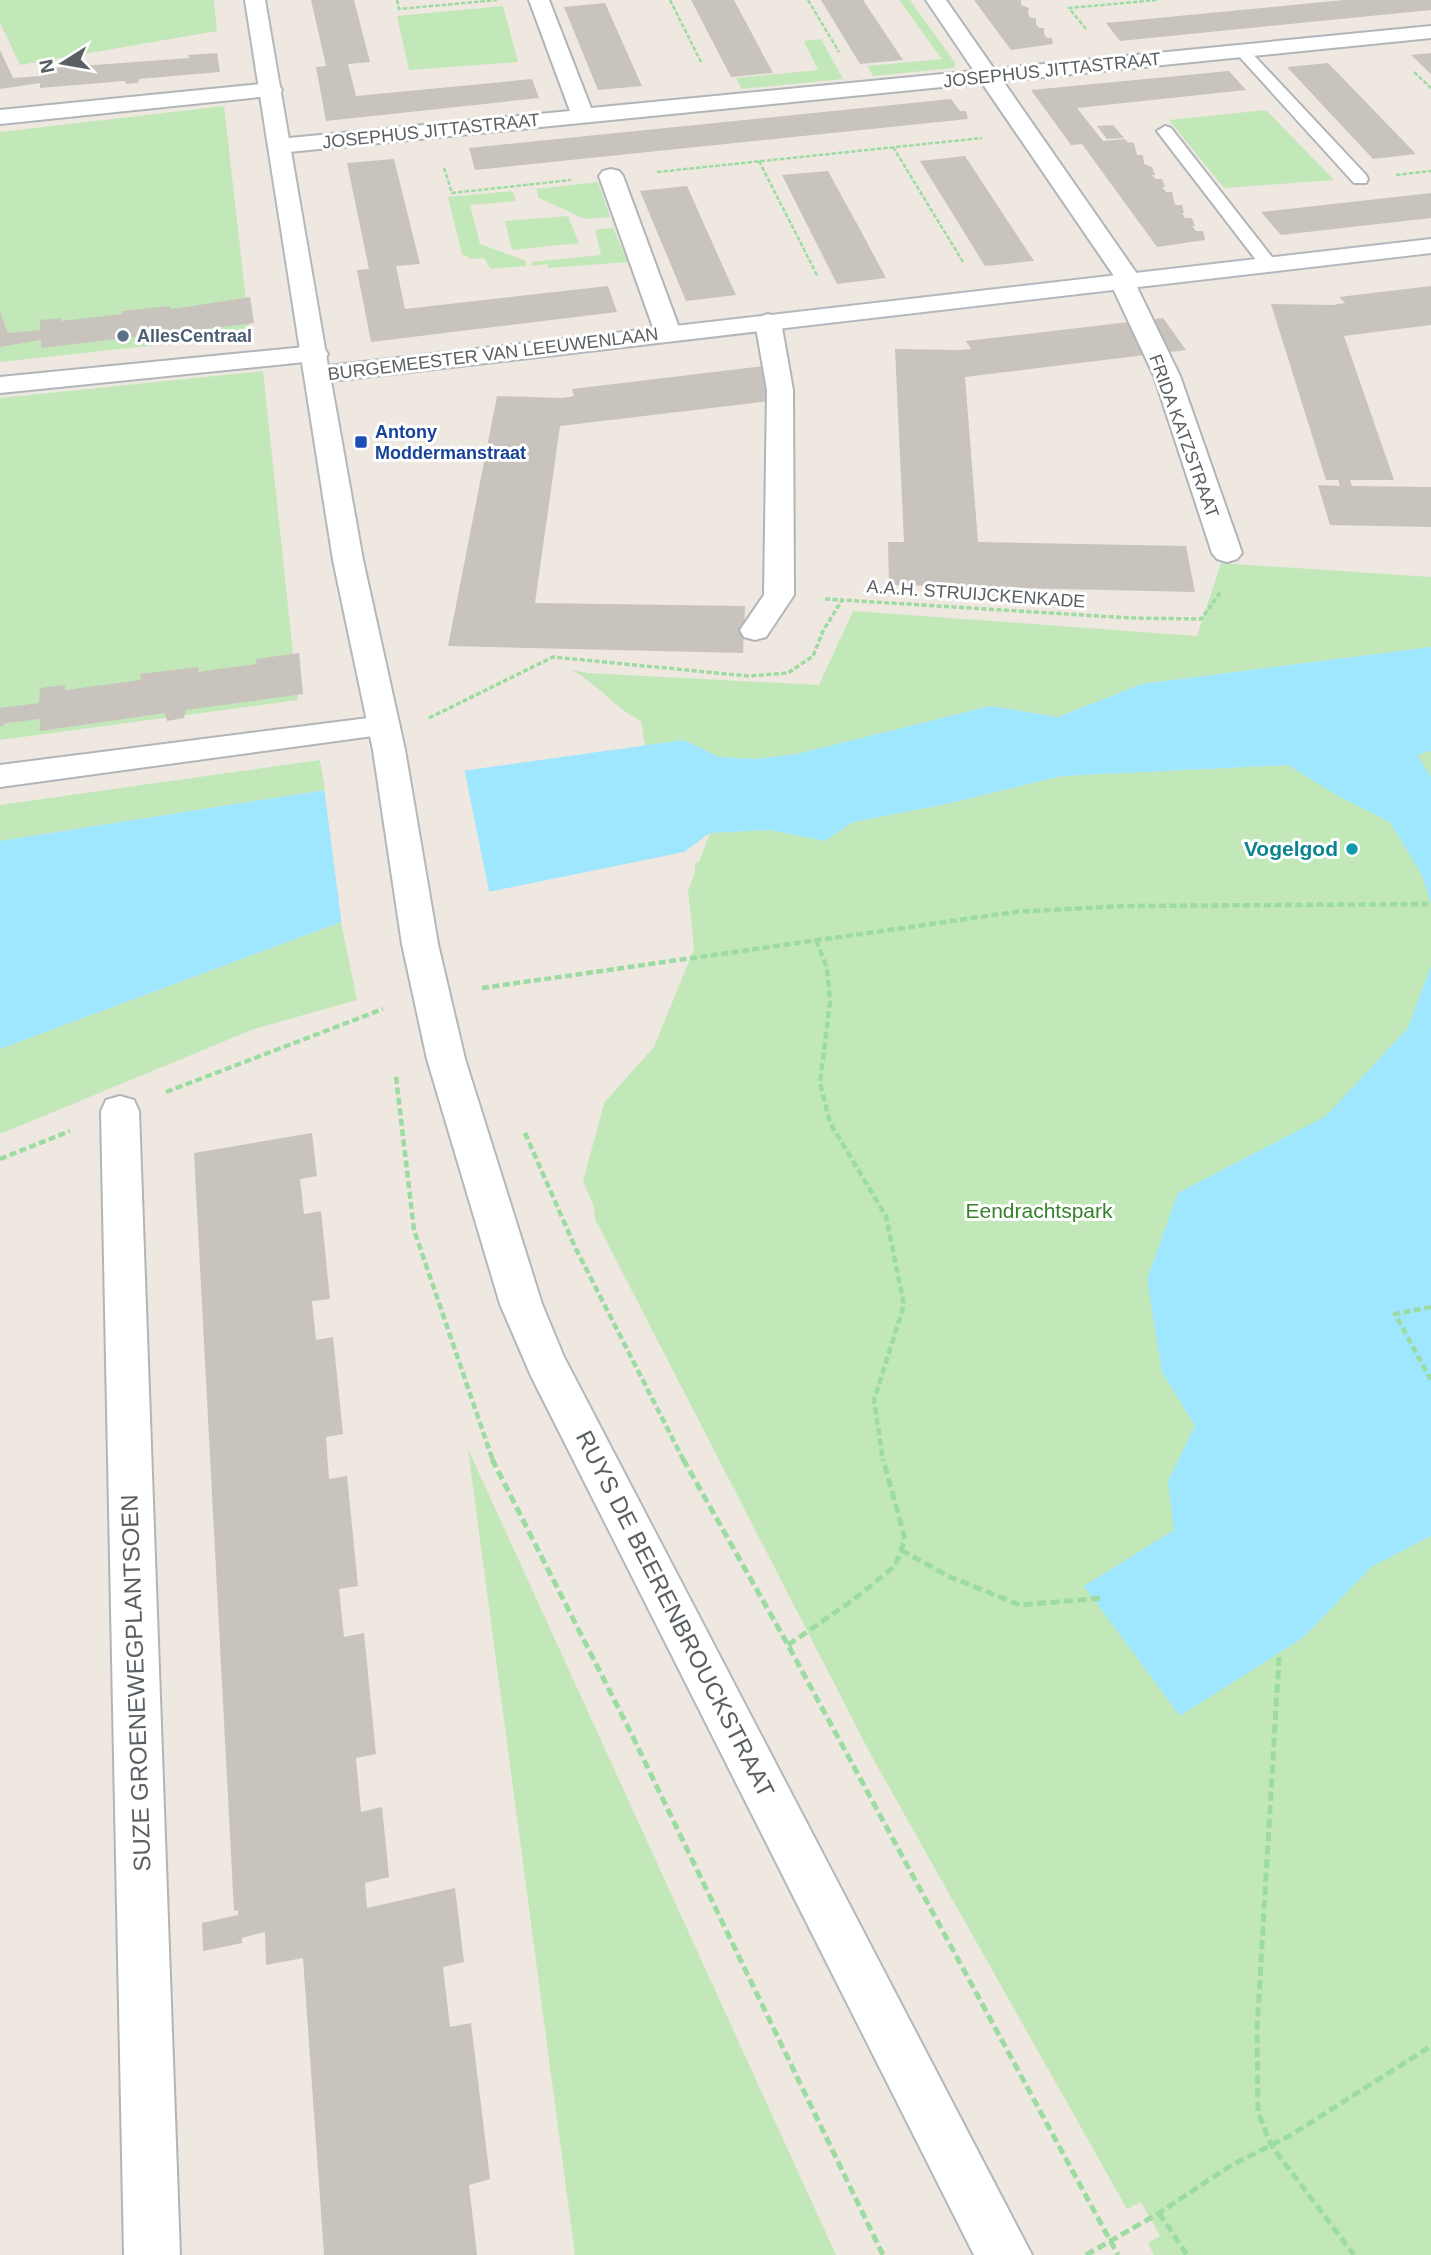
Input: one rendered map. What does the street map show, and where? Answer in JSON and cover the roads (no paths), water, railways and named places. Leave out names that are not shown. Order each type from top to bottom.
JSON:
[{"type":"street","points":[[0,776],[386,738],[348,560],[255,0]]},
{"type":"street","points":[[539,0],[583,116]]},
{"type":"street","name":"FRIDA KATZSTRAAT","points":[[936,0],[1029,133],[1126,281],[1167,376],[1227,553]]},
{"type":"street","name":"JOSEPHUS JITTASTRAAT","points":[[279,146],[1431,32]]},
{"type":"street","points":[[0,117],[271,90]]},
{"type":"street","name":"BURGEMEESTER VAN LEEUWENLAAN","points":[[611,176],[668,332]]},
{"type":"street","name":"BURGEMEESTER VAN LEEUWENLAAN","points":[[317,365],[837,315],[1431,246]]},
{"type":"street","points":[[755,630],[779,595],[780,390],[768,322]]},
{"type":"street","points":[[0,385],[317,365]]},
{"type":"street","name":"RUYS DE BEERENBROUCKSTRAAT","points":[[386,738],[421,944],[446,1059],[521,1304],[541,1351],[1004,2255]]},
{"type":"street","name":"SUZE GROENEWEGPLANTSOEN","points":[[120,1111],[152,2255]]},
{"type":"lane","points":[[1242,51],[1360,179]]},
{"type":"lane","points":[[1165,131],[1269,265]]},
{"type":"water","points":[[1431,647],[1431,751],[1417,755],[1431,777],[1431,903],[1422,875],[1390,822],[1338,796],[1288,765],[1062,776],[942,805],[853,822],[825,841],[770,830],[710,833],[684,852],[341,922],[0,1049],[0,841],[325,790],[684,740],[719,757],[756,759],[797,754],[990,706],[1058,717],[1142,684]]},
{"type":"water","points":[[1431,966],[1431,1536],[1371,1567],[1304,1637],[1180,1716],[1084,1586],[1174,1530],[1168,1481],[1195,1426],[1162,1372],[1147,1279],[1178,1193],[1326,1116],[1408,1028]]},
{"type":"place","name":"AllesCentraal","points":[[123,336]]},
{"type":"place","name":"Antony Moddermanstraat","points":[[361,442]]},
{"type":"place","name":"Vogelgod","points":[[1352,849]]},
{"type":"park label","name":"Eendrachtspark","points":[[1039,1211]]}]
